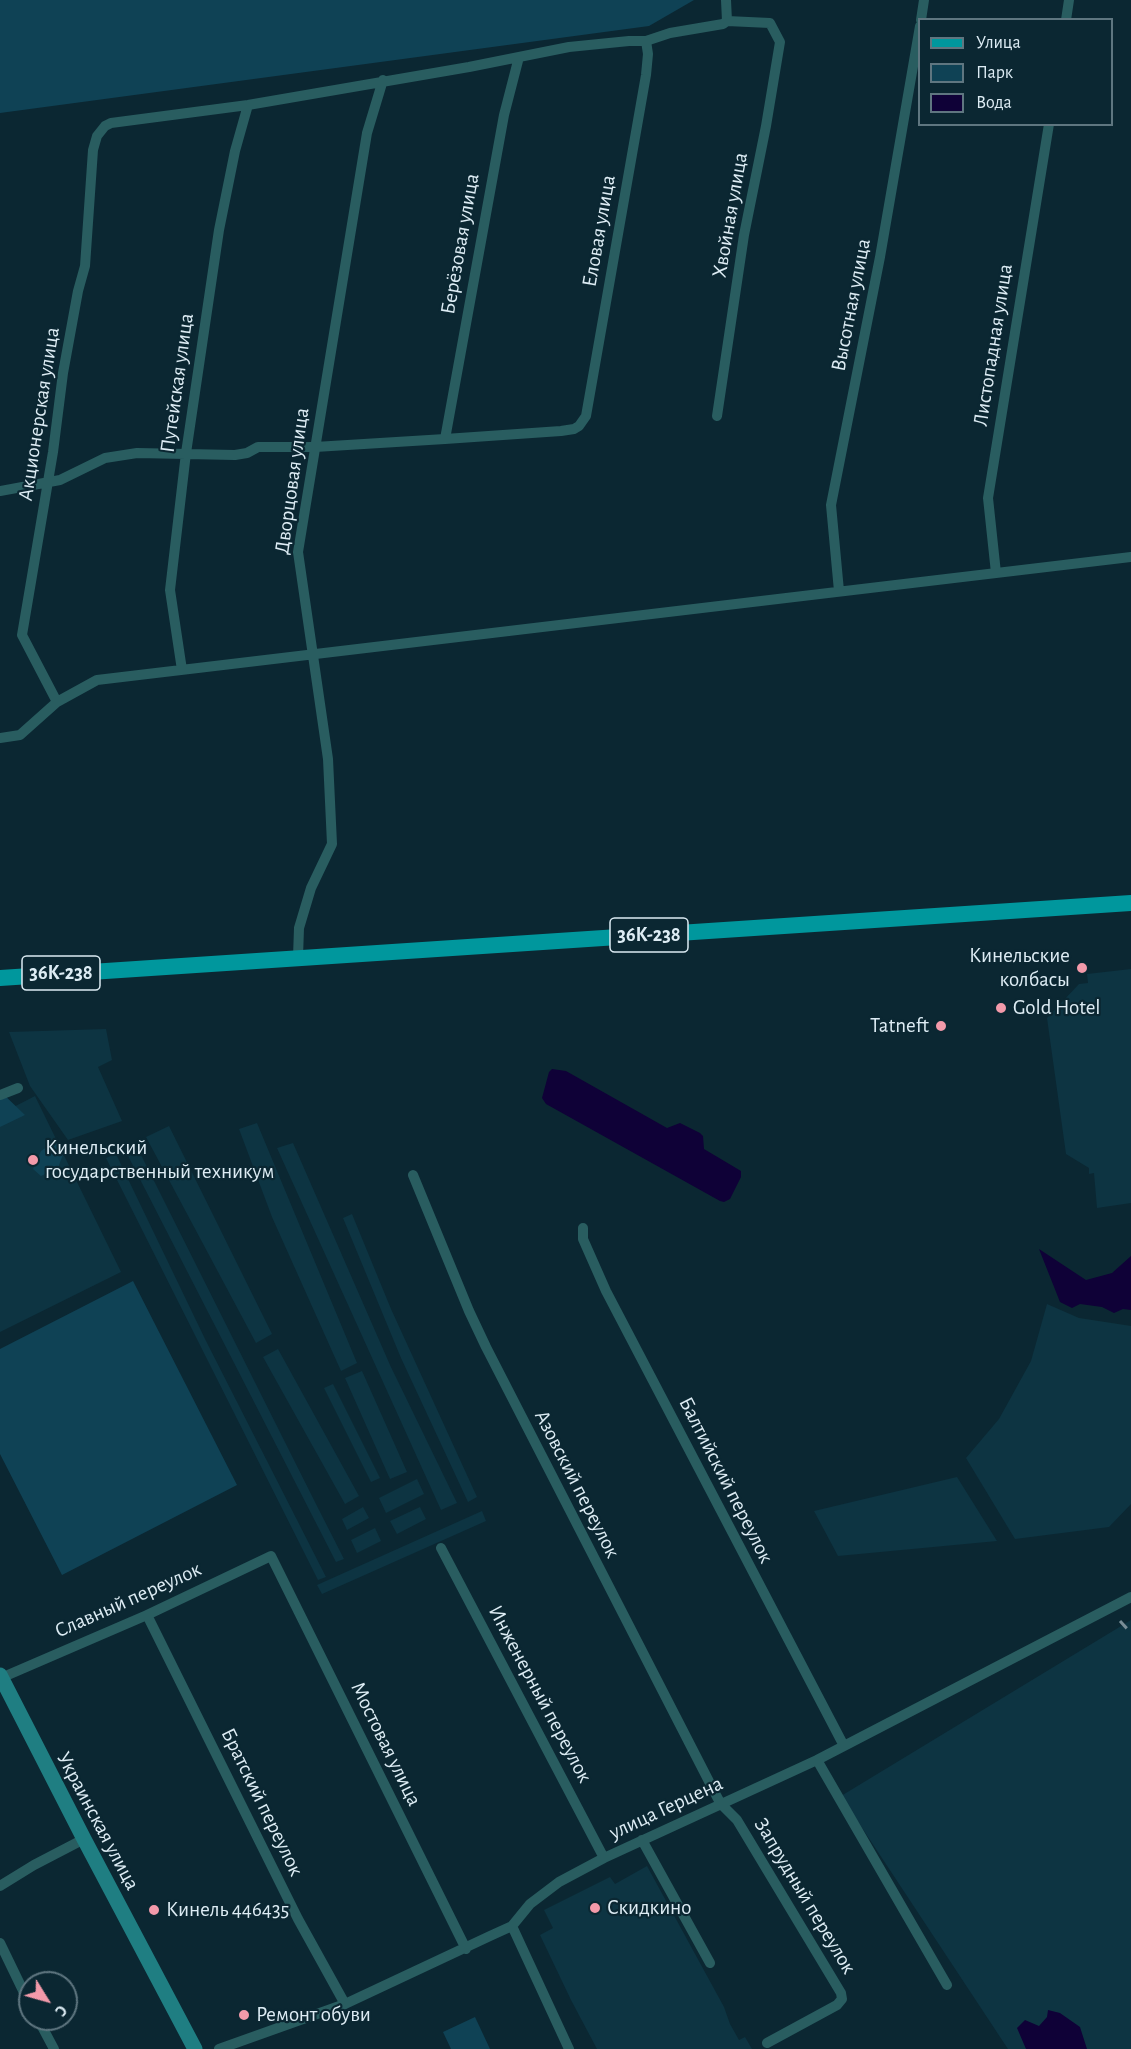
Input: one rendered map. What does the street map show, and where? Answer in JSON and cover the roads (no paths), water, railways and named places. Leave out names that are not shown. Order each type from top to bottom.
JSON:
[{"type":"main road","name":"36К-238","points":[[0,978],[1131,903]]},
{"type":"main road","name":"Украинская улица","points":[[1,1683],[195,2049]]},
{"type":"street","points":[[248,105],[569,47],[646,41],[670,33],[723,24],[727,21],[726,0]]},
{"type":"street","points":[[921,18],[924,0]]},
{"type":"street","points":[[1066,18],[1069,0]]},
{"type":"street","name":"Хвойная улица","points":[[717,416],[744,235],[780,42],[770,23],[727,21]]},
{"type":"street","name":"Высотная улица","points":[[838,591],[831,505],[880,257],[918,38]]},
{"type":"street","name":"Еловая улица","points":[[445,439],[574,429],[586,416],[646,75],[648,54],[646,41]]},
{"type":"street","name":"Берёзовая улица","points":[[445,439],[504,115],[519,57]]},
{"type":"street","name":"Дворцовая улица","points":[[298,957],[299,928],[311,888],[332,844],[328,759],[298,552],[367,133],[383,80]]},
{"type":"street","name":"Акционерская улица","points":[[57,702],[22,635],[48,482],[63,373],[84,266],[93,150],[97,136],[105,126],[111,123],[248,105]]},
{"type":"street","name":"Путейская улица","points":[[182,669],[170,590],[186,453],[219,230],[235,150],[248,105]]},
{"type":"street","name":"Листопадная улица","points":[[996,573],[988,498],[1049,126]]},
{"type":"street","points":[[0,491],[60,480],[105,458],[137,453],[236,455],[247,453],[258,447],[315,447],[445,439]]},
{"type":"street","points":[[0,738],[20,735],[57,702],[97,680],[1131,557]]},
{"type":"street","points":[[0,1095],[18,1088]]},
{"type":"street","name":"Азовский переулок","points":[[413,1175],[486,1347],[721,1804]]},
{"type":"street","name":"Балтийский переулок","points":[[583,1228],[583,1239],[606,1291],[844,1746]]},
{"type":"street","name":"Инженерный переулок","points":[[441,1548],[604,1858]]},
{"type":"street","name":"Славный переулок","points":[[1,1683],[271,1556]]},
{"type":"street","name":"Мостовая улица","points":[[271,1556],[466,1948]]},
{"type":"street","name":"улица Герцена","points":[[219,2049],[345,2004],[512,1926],[530,1904],[559,1882],[604,1858],[817,1760],[1131,1597]]},
{"type":"street","name":"Братский переулок","points":[[147,1615],[298,1919],[345,2004]]},
{"type":"street","points":[[817,1760],[947,1984]]},
{"type":"street","name":"Запрудный переулок","points":[[721,1804],[737,1820],[841,1993],[842,1999],[837,2005],[767,2043]]},
{"type":"street","points":[[0,1886],[84,1839]]},
{"type":"street","points":[[642,1840],[711,1963]]},
{"type":"street","points":[[512,1926],[569,2049]]},
{"type":"street","points":[[0,1943],[18,1980]]},
{"type":"street","points":[[44,2031],[54,2049]]},
{"type":"water","points":[[552,1069],[566,1071],[667,1128],[680,1123],[700,1133],[703,1136],[704,1149],[741,1171],[741,1177],[730,1199],[720,1201],[546,1104],[542,1098],[549,1072]]},
{"type":"water","points":[[1039,1249],[1086,1280],[1112,1273],[1131,1256],[1131,1310],[1123,1309],[1114,1313],[1102,1307],[1080,1304],[1072,1308],[1060,1302]]},
{"type":"water","points":[[1048,2010],[1060,2013],[1080,2027],[1087,2049],[1026,2049],[1017,2028],[1025,2020],[1039,2026],[1047,2017]]},
{"type":"railway","points":[[1120,1621],[1131,1633]]},
{"type":"place","name":"Кинельские колбасы","points":[[1082,968]]},
{"type":"place","name":"Gold Hotel","points":[[1001,1008]]},
{"type":"place","name":"Tatneft","points":[[941,1026]]},
{"type":"place","name":"Кинельский государственный техникум","points":[[33,1160]]},
{"type":"place","name":"Скидкино","points":[[595,1908]]},
{"type":"place","name":"Кинель 446435","points":[[154,1910]]},
{"type":"place","name":"Ремонт обуви","points":[[244,2015]]}]
